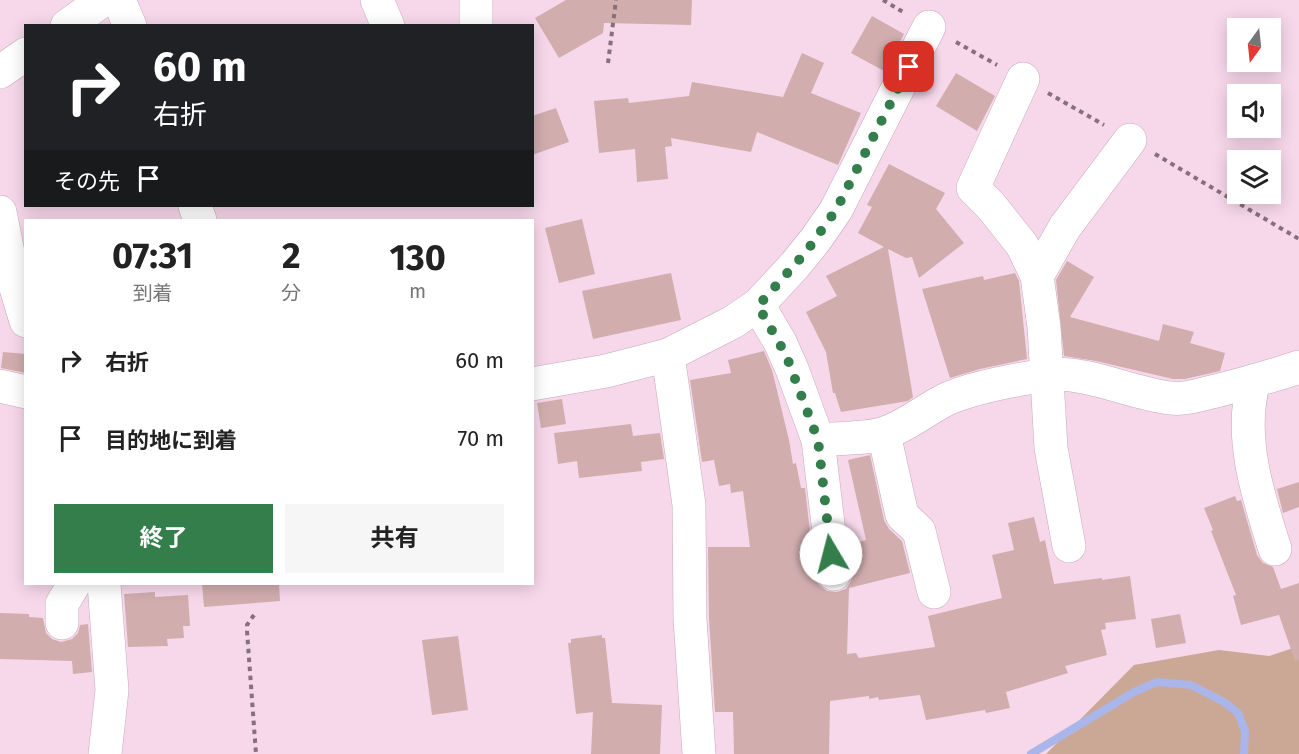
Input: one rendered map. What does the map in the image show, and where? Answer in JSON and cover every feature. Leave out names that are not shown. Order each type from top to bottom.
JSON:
[{"type":"street","points":[[70,24],[103,0]]},
{"type":"street","points":[[119,0],[129,24]]},
{"type":"street","points":[[377,0],[387,24]]},
{"type":"street","points":[[476,0],[476,24]]},
{"type":"street","points":[[534,384],[606,371],[668,354],[733,322],[758,306],[816,239],[836,210],[929,27]]},
{"type":"street","points":[[0,72],[24,55]]},
{"type":"street","points":[[1023,79],[973,188],[991,206],[1022,245],[1037,276],[1048,375],[1051,448],[1069,546]]},
{"type":"street","points":[[1037,276],[1065,227],[1130,140]]},
{"type":"street","points":[[0,212],[13,278],[24,314]]},
{"type":"street","points":[[758,306],[780,342],[818,440],[834,574]]},
{"type":"street","points":[[668,354],[689,505],[690,619],[699,754]]},
{"type":"street","points":[[818,440],[884,434],[916,418],[934,405],[951,398],[994,385],[1048,375],[1094,380],[1170,398],[1184,399],[1299,367]]},
{"type":"street","points":[[1254,381],[1249,400],[1248,436],[1263,510],[1275,549]]},
{"type":"street","points":[[0,387],[24,392]]},
{"type":"street","points":[[884,434],[902,515],[920,531],[934,592]]},
{"type":"street","points":[[62,623],[62,604],[73,585]]},
{"type":"street","points":[[104,585],[112,690],[105,754]]},
{"type":"path","points":[[608,63],[616,0]]},
{"type":"path","points":[[883,0],[1299,239]]},
{"type":"path","points":[[254,615],[247,625],[247,632],[256,754]]},
{"type":"shaded area","points":[[1299,646],[1299,754],[1046,754],[1134,665],[1219,650],[1269,656]]},
{"type":"building","points":[[566,0],[692,0],[691,25],[604,23],[603,33],[559,58],[535,18]]},
{"type":"building","points":[[872,16],[904,34],[884,71],[851,53]]},
{"type":"building","points":[[802,53],[824,63],[811,93],[861,113],[838,165],[757,132],[751,152],[671,138],[672,146],[665,147],[668,179],[637,182],[635,149],[599,153],[594,101],[628,98],[629,103],[689,96],[692,82],[783,97]]},
{"type":"building","points":[[956,73],[995,96],[977,131],[936,106]]},
{"type":"building","points":[[556,108],[569,142],[534,154],[534,115]]},
{"type":"building","points":[[889,164],[945,193],[936,209],[964,243],[919,278],[912,257],[906,258],[888,249],[913,397],[908,401],[841,412],[835,393],[833,393],[826,352],[806,312],[837,296],[826,276],[884,247],[858,233],[872,207],[867,205]]},
{"type":"building","points":[[582,219],[595,274],[559,283],[545,228]]},
{"type":"building","points":[[1067,261],[1094,277],[1070,317],[1159,341],[1163,324],[1194,332],[1190,343],[1225,353],[1220,371],[1185,379],[1173,379],[1064,356],[1056,280]]},
{"type":"building","points":[[671,273],[681,320],[593,339],[582,291]]},
{"type":"building","points":[[1015,273],[1019,281],[1027,359],[950,378],[922,289],[983,276],[984,280]]},
{"type":"building","points":[[764,351],[772,370],[793,464],[796,463],[801,488],[805,488],[815,576],[819,585],[827,591],[837,592],[846,589],[853,572],[849,545],[866,540],[848,460],[870,455],[884,520],[889,529],[902,541],[910,573],[849,588],[847,654],[856,653],[859,658],[935,647],[928,616],[1002,598],[992,555],[1014,550],[1008,523],[1034,517],[1040,542],[1045,540],[1054,584],[1130,576],[1136,619],[1105,623],[1106,629],[1101,630],[1107,655],[1065,666],[1068,673],[1006,692],[1010,708],[926,720],[920,695],[879,700],[878,697],[869,699],[869,696],[830,701],[829,754],[734,754],[733,712],[715,712],[709,618],[708,547],[750,547],[743,491],[731,493],[730,484],[719,486],[714,460],[702,462],[690,380],[731,373],[728,360]]},
{"type":"building","points":[[3,352],[24,354],[24,373],[1,368]]},
{"type":"building","points":[[562,399],[566,424],[541,428],[537,403]]},
{"type":"building","points":[[631,424],[633,436],[660,433],[664,459],[641,462],[642,471],[579,478],[577,461],[558,464],[554,433]]},
{"type":"building","points":[[1299,482],[1299,507],[1283,513],[1277,489]]},
{"type":"building","points":[[1235,496],[1237,501],[1241,500],[1257,555],[1263,563],[1273,567],[1281,589],[1299,583],[1299,660],[1295,661],[1279,615],[1241,625],[1233,596],[1236,595],[1204,508]]},
{"type":"building","points":[[202,585],[279,585],[280,601],[204,607]]},
{"type":"building","points":[[155,592],[155,597],[188,595],[190,626],[183,626],[184,638],[167,639],[168,646],[128,647],[124,594]]},
{"type":"building","points":[[0,613],[29,614],[29,617],[43,618],[46,633],[52,639],[61,642],[72,639],[78,633],[80,625],[88,624],[92,672],[73,674],[72,661],[0,659]]},
{"type":"building","points":[[1180,614],[1186,643],[1156,648],[1151,619]]},
{"type":"building","points":[[602,635],[602,638],[605,638],[612,703],[662,705],[660,754],[591,754],[593,712],[576,714],[568,643],[571,643],[571,639]]},
{"type":"building","points":[[458,636],[468,710],[432,715],[422,640]]},
{"type":"waterway","points":[[1031,754],[1134,692],[1157,682],[1191,685],[1224,702],[1238,713],[1245,731],[1244,754]]},
{"type":"route","points":[[831,554],[818,440],[786,355],[758,306],[806,252],[836,210],[909,67]]}]
